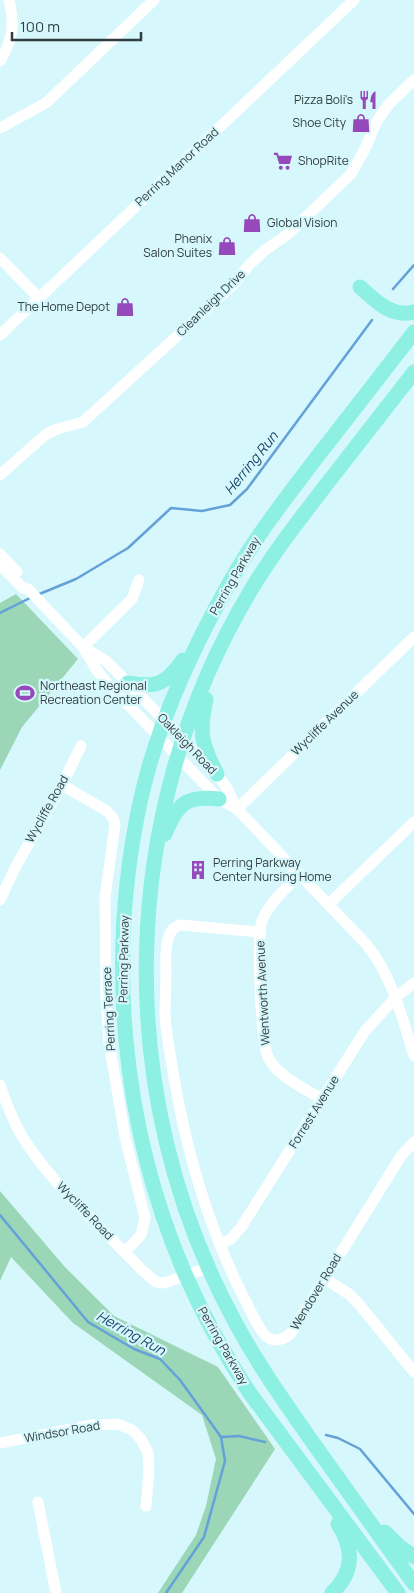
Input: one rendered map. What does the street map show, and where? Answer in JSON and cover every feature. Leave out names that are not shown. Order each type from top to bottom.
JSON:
[{"type":"main road","points":[[360,287],[387,309],[406,314],[414,312]]},
{"type":"main road","name":"Perring Parkway","points":[[395,1593],[335,1506],[291,1451],[230,1362],[185,1275],[163,1214],[140,1132],[126,1047],[123,956],[124,915],[130,859],[142,796],[165,721],[184,672],[214,610],[251,546],[275,512],[414,332]]},
{"type":"main road","name":"Perring Parkway","points":[[414,372],[270,560],[250,592],[215,658],[183,739],[164,804],[154,863],[146,959],[150,1042],[162,1125],[172,1165],[195,1237],[208,1268],[232,1317],[269,1380],[414,1584]]},
{"type":"main road","points":[[128,683],[151,686],[166,680],[183,661],[214,610]]},
{"type":"main road","points":[[215,658],[201,731],[207,755],[217,774]]},
{"type":"main road","points":[[154,863],[170,820],[181,805],[196,798],[219,799]]},
{"type":"main road","points":[[291,1451],[343,1532],[348,1544],[350,1559],[348,1571],[344,1580],[332,1593]]},
{"type":"main road","points":[[351,1496],[399,1546],[414,1557]]},
{"type":"main road","points":[[395,1593],[414,1588]]},
{"type":"street","points":[[0,61],[11,40],[13,28],[9,0]]},
{"type":"street","points":[[0,128],[46,103],[154,0]]},
{"type":"street","name":"Perring Manor Road","points":[[0,334],[354,0]]},
{"type":"street","name":"Cleanleigh Drive","points":[[0,475],[44,435],[57,428],[83,422],[234,284],[249,265],[265,250],[287,235],[339,186],[351,174],[364,152],[377,120],[388,104],[414,80]]},
{"type":"street","points":[[0,258],[39,298]]},
{"type":"street","name":"Oakleigh Road","points":[[0,554],[28,584],[29,590]]},
{"type":"street","name":"Oakleigh Road","points":[[0,565],[45,606],[83,647],[96,669],[108,684],[178,757],[219,799],[237,809],[373,952],[396,997],[414,1056]]},
{"type":"street","points":[[83,647],[132,599],[139,580]]},
{"type":"street","name":"Wycliffe Avenue","points":[[237,809],[414,638]]},
{"type":"street","name":"Oakleigh Road","points":[[83,647],[106,662],[217,774],[227,788],[237,809]]},
{"type":"street","name":"Wycliffe Road","points":[[0,900],[26,846],[62,785],[81,746]]},
{"type":"street","name":"Perring Terrace","points":[[62,785],[107,812],[113,818],[114,824],[105,898],[106,999],[109,1043],[125,1137],[145,1218],[141,1235],[125,1252]]},
{"type":"street","points":[[329,904],[414,822]]},
{"type":"street","name":"Wentworth Avenue","points":[[300,874],[269,907],[261,922],[259,932],[264,1043],[268,1056],[278,1070],[322,1099]]},
{"type":"street","points":[[220,1244],[199,1187],[180,1114],[165,1014],[166,955],[170,932],[177,926],[259,932]]},
{"type":"street","name":"Forrest Avenue","points":[[220,1244],[231,1239],[242,1226],[365,1032],[396,997],[414,983]]},
{"type":"street","name":"Wycliffe Road","points":[[0,1084],[16,1126],[28,1146],[55,1180],[144,1272],[156,1282],[164,1284],[208,1268]]},
{"type":"street","name":"Wendover Road","points":[[220,1244],[259,1326],[268,1338],[278,1340],[287,1337],[401,1156],[414,1142]]},
{"type":"street","points":[[324,1278],[350,1294],[414,1372]]},
{"type":"street","name":"Windsor Road","points":[[0,1443],[92,1425],[118,1424],[132,1430],[141,1439],[148,1453],[149,1472],[146,1506]]},
{"type":"street","points":[[38,1502],[56,1593]]},
{"type":"green space","name":"Northeast Regional Recreation Center","points":[[16,594],[78,659],[22,727],[0,770],[0,603]]},
{"type":"green space","points":[[0,1191],[64,1266],[114,1316],[218,1367],[275,1449],[182,1593],[158,1593],[196,1535],[206,1506],[216,1459],[202,1415],[73,1323],[11,1257],[0,1281]]},
{"type":"waterway","name":"Herring Run","points":[[393,289],[414,265]]},
{"type":"waterway","name":"Herring Run","points":[[37,595],[76,579],[128,548],[171,508],[202,511],[230,505],[247,489],[372,320]]},
{"type":"waterway","name":"Herring Run","points":[[0,613],[32,597]]},
{"type":"waterway","name":"Herring Run","points":[[0,1215],[88,1322],[134,1349],[160,1359],[180,1380],[221,1437],[225,1461],[204,1537],[166,1593]]},
{"type":"waterway","name":"Herring Run","points":[[326,1435],[338,1438],[360,1449],[414,1514]]},
{"type":"waterway","name":"Herring Run","points":[[221,1437],[239,1436],[265,1442]]},
{"type":"place","name":"Pizza Boli's","points":[[368,100]]},
{"type":"place","name":"Shoe City","points":[[361,123]]},
{"type":"place","name":"ShopRite","points":[[283,161]]},
{"type":"place","name":"Global Vision","points":[[252,223]]},
{"type":"place","name":"Phenix Salon Suites","points":[[227,246]]},
{"type":"place","name":"The Home Depot","points":[[125,307]]},
{"type":"place","name":"Northeast Regional Recreation Center","points":[[25,693]]},
{"type":"place","name":"Perring Parkway Center Nursing Home","points":[[198,870]]}]
